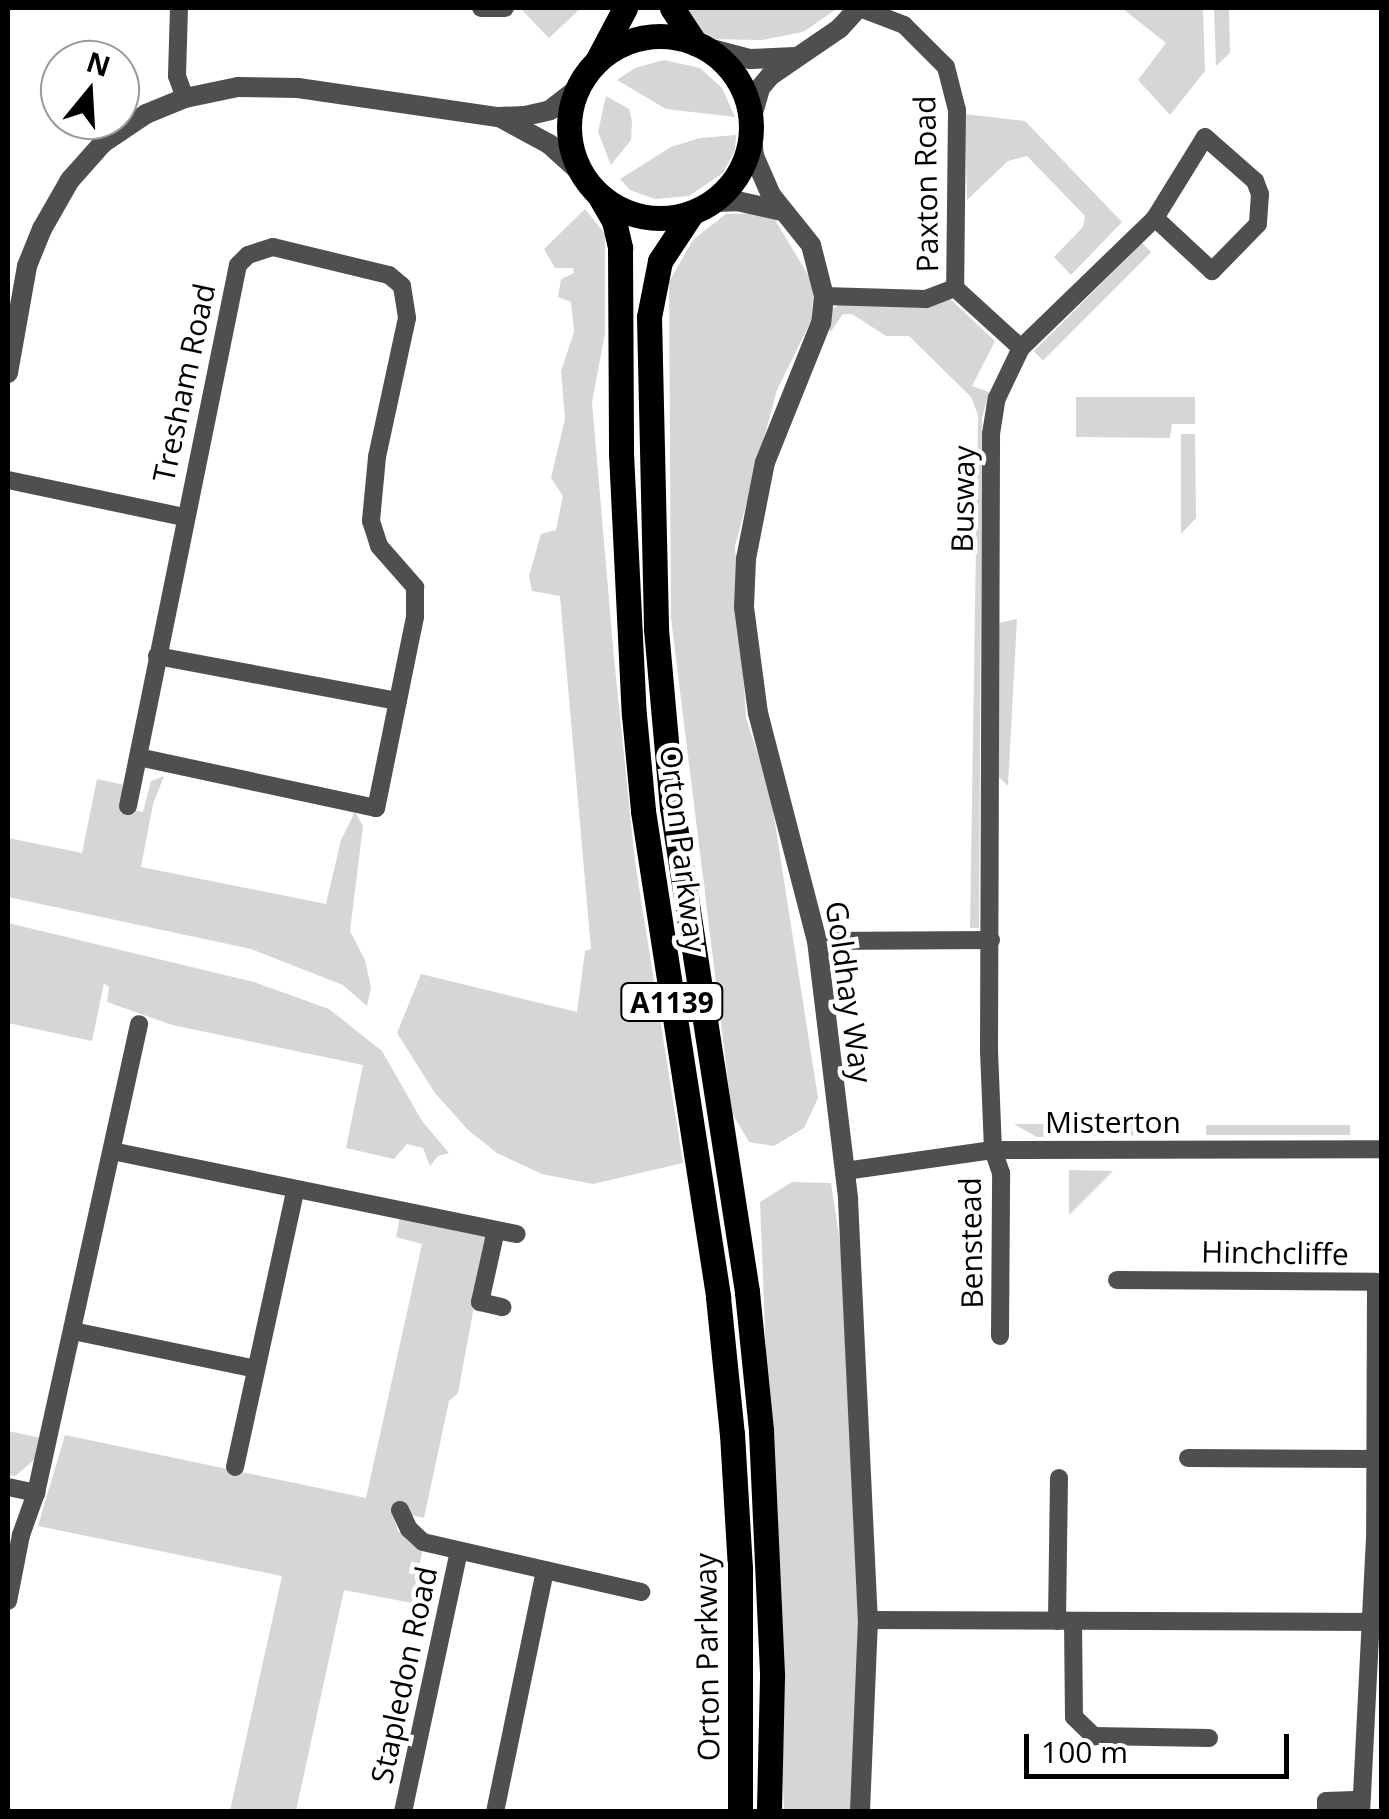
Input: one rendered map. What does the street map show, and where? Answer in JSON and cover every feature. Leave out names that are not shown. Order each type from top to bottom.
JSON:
[{"type":"main road","points":[[625,8],[578,88],[569,131],[581,173],[598,195],[642,217],[702,208],[732,184],[746,161],[752,127],[748,102],[732,70],[700,45],[672,8]]},
{"type":"main road","points":[[596,63],[632,41],[664,37],[700,45]]},
{"type":"main road","name":"Orton Parkway","points":[[598,195],[614,221],[620,248],[622,473],[634,715],[643,811],[710,1242],[732,1434],[740,1568],[740,1812]]},
{"type":"main road","name":"Orton Parkway","points":[[702,208],[660,261],[649,317],[656,629],[672,807],[747,1292],[761,1431],[772,1677],[769,1812]]},
{"type":"street","points":[[179,8],[177,76],[185,98]]},
{"type":"street","points":[[481,8],[504,8]]},
{"type":"street","points":[[752,127],[760,88],[840,28],[859,8]]},
{"type":"street","name":"Paxton Road","points":[[859,8],[904,26],[925,42],[946,67],[954,88],[955,288],[1020,348]]},
{"type":"street","points":[[700,45],[750,60],[798,56]]},
{"type":"street","points":[[8,373],[27,266],[42,229],[70,180],[103,143],[146,114],[185,98],[238,87],[298,88],[498,117],[550,110],[578,88]]},
{"type":"street","points":[[498,117],[549,144],[581,173]]},
{"type":"street","name":"Goldhay Way","points":[[752,127],[761,176],[811,245],[824,296],[821,324],[765,462],[746,559],[744,607],[758,713],[817,941],[846,1170],[868,1620],[860,1812]]},
{"type":"street","name":"Busway","points":[[993,1150],[993,709],[988,614],[991,434],[997,398],[1020,348],[1155,218],[1205,137],[1255,181],[1260,194],[1258,224],[1212,272],[1155,218]]},
{"type":"street","points":[[702,208],[738,201],[784,211]]},
{"type":"street","name":"Tresham Road","points":[[128,806],[183,517],[238,265],[248,255],[273,248],[389,276],[402,286],[408,318],[377,457],[370,522],[379,546],[415,588],[415,617],[376,808],[138,757]]},
{"type":"street","name":"Paxton Road","points":[[824,296],[926,299],[955,288]]},
{"type":"street","name":"Tresham Road","points":[[8,480],[183,517]]},
{"type":"street","points":[[157,656],[398,701]]},
{"type":"street","points":[[817,941],[991,940]]},
{"type":"street","points":[[8,1601],[73,1331],[139,1024]]},
{"type":"street","name":"Misterton","points":[[846,1170],[993,1150],[1382,1149]]},
{"type":"street","name":"Benstead","points":[[993,1150],[1001,1173],[1000,1336]]},
{"type":"street","points":[[112,1151],[517,1234]]},
{"type":"street","points":[[235,1467],[295,1190]]},
{"type":"street","points":[[496,1230],[480,1302],[502,1306]]},
{"type":"street","name":"Hinchcliffe","points":[[1117,1280],[1376,1282],[1373,1622],[1367,1766],[1361,1806],[1326,1800],[1326,1812]]},
{"type":"street","points":[[73,1331],[256,1369]]},
{"type":"street","points":[[1188,1458],[1374,1458]]},
{"type":"street","points":[[1059,1478],[1074,1718],[1094,1736],[1209,1738]]},
{"type":"street","points":[[8,1487],[36,1493]]},
{"type":"street","name":"Stapledon Road","points":[[400,1510],[409,1528],[423,1542],[641,1592]]},
{"type":"street","name":"Stapledon Road","points":[[403,1812],[459,1551]]},
{"type":"street","points":[[495,1812],[544,1570]]},
{"type":"street","points":[[868,1620],[1373,1622]]},
{"type":"shaded area","points":[[520,8],[581,8],[549,38]]},
{"type":"shaded area","points":[[687,8],[838,8],[803,32],[762,40],[706,39]]},
{"type":"shaded area","points":[[1122,8],[1203,8],[1205,71],[1170,115],[1138,80],[1166,43]]},
{"type":"shaded area","points":[[1214,8],[1229,8],[1230,53],[1216,66]]},
{"type":"shaded area","points":[[664,60],[700,68],[722,88],[735,117],[666,109],[617,80],[635,68]]},
{"type":"shaded area","points":[[606,96],[629,109],[632,121],[631,140],[611,165],[598,132]]},
{"type":"shaded area","points":[[965,114],[1025,121],[1122,222],[1071,275],[1054,257],[1083,227],[1085,216],[1027,156],[1008,161],[967,200]]},
{"type":"shaded area","points":[[736,135],[735,150],[723,173],[689,196],[655,199],[630,190],[620,179],[671,147],[700,138]]},
{"type":"shaded area","points":[[585,209],[605,234],[605,333],[592,402],[635,862],[683,1163],[593,1184],[542,1174],[497,1153],[468,1130],[435,1093],[397,1033],[421,974],[577,1012],[585,951],[591,949],[560,596],[532,591],[529,576],[541,534],[556,530],[563,496],[551,478],[565,419],[561,371],[574,332],[571,302],[558,297],[561,279],[574,273],[573,268],[555,268],[544,249]]},
{"type":"shaded area","points":[[771,213],[814,285],[811,321],[777,390],[735,546],[746,718],[770,791],[818,1098],[804,1128],[774,1146],[749,1142],[732,1113],[671,618],[669,282],[693,240],[726,214]]},
{"type":"shaded area","points":[[1142,243],[1151,252],[1043,360],[1034,351]]},
{"type":"shaded area","points":[[947,296],[995,341],[972,386],[989,392],[982,418],[979,928],[970,928],[978,415],[971,397],[909,336],[886,336],[852,314],[843,314],[830,333],[829,310],[846,301]]},
{"type":"shaded area","points":[[1076,397],[1195,397],[1195,424],[1172,424],[1170,438],[1076,437]]},
{"type":"shaded area","points":[[1181,434],[1195,434],[1196,518],[1181,534]]},
{"type":"shaded area","points":[[1017,619],[1008,786],[999,777],[998,623]]},
{"type":"shaded area","points":[[164,776],[153,804],[141,867],[326,904],[341,840],[355,812],[363,826],[350,931],[365,960],[371,987],[367,1006],[343,985],[251,949],[8,897],[8,838],[82,853],[97,779],[125,785],[124,808],[143,812],[151,781]]},
{"type":"shaded area","points":[[8,923],[254,982],[329,1009],[382,1051],[422,1121],[449,1153],[438,1156],[430,1166],[423,1148],[407,1144],[394,1159],[346,1148],[363,1065],[172,1025],[107,1002],[109,987],[104,983],[92,1041],[8,1023]]},
{"type":"shaded area","points":[[1014,1124],[1159,1124],[1159,1135],[1037,1137]]},
{"type":"shaded area","points":[[1206,1125],[1350,1125],[1350,1135],[1206,1135]]},
{"type":"shaded area","points":[[1069,1170],[1113,1171],[1069,1215]]},
{"type":"shaded area","points":[[792,1182],[831,1183],[859,1368],[868,1620],[851,1811],[784,1811],[760,1202]]},
{"type":"shaded area","points":[[400,1217],[487,1236],[458,1393],[449,1401],[424,1518],[391,1510],[398,1531],[422,1552],[412,1603],[344,1590],[296,1811],[230,1811],[282,1576],[38,1526],[65,1435],[366,1498],[422,1244],[396,1237]]},
{"type":"shaded area","points":[[8,1431],[41,1438],[34,1460],[15,1476],[8,1475]]}]
